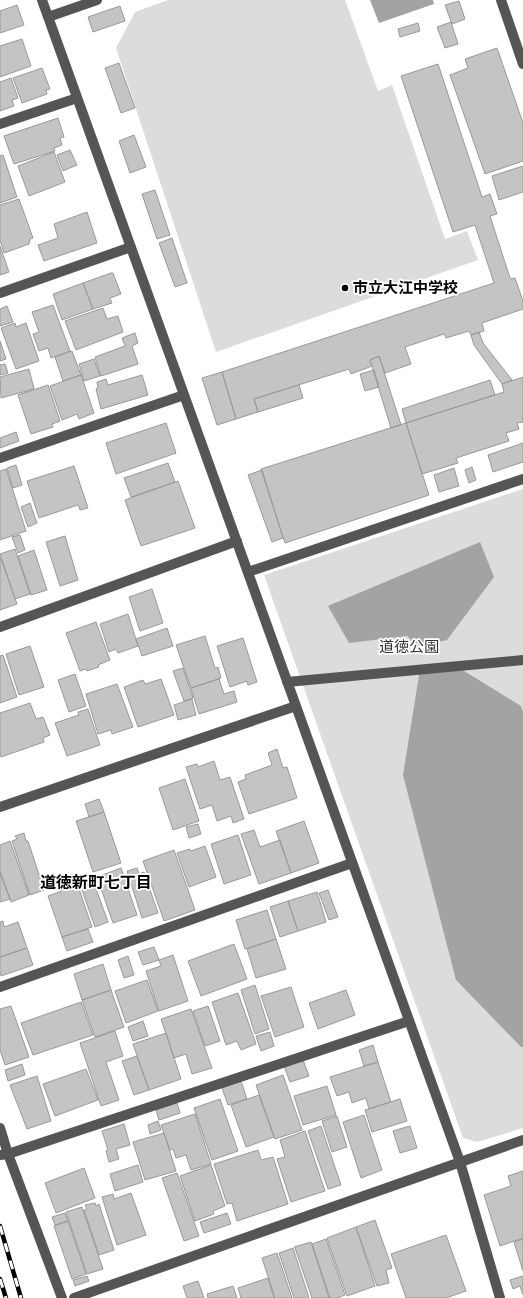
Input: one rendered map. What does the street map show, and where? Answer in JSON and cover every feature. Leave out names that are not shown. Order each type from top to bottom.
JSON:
[{"type":"street","points":[[42,0],[460,1162],[500,1298]]},
{"type":"street","points":[[48,17],[97,0]]},
{"type":"street","points":[[501,0],[523,64]]},
{"type":"street","points":[[0,124],[78,98]]},
{"type":"street","points":[[0,293],[131,247]]},
{"type":"street","points":[[0,458],[184,395]]},
{"type":"street","points":[[248,572],[523,479]]},
{"type":"street","points":[[0,627],[237,541]]},
{"type":"street","points":[[287,682],[523,660]]},
{"type":"street","points":[[0,807],[296,706]]},
{"type":"street","points":[[0,987],[352,863]]},
{"type":"street","points":[[4,1154],[409,1022]]},
{"type":"street","points":[[0,1128],[4,1154],[62,1298]]},
{"type":"street","points":[[74,1298],[523,1140]]},
{"type":"green space","points":[[168,0],[345,0],[378,91],[392,85],[445,239],[467,231],[478,260],[216,352],[116,48],[135,12]]},
{"type":"green space","name":"道徳公園","points":[[523,489],[523,1128],[477,1142],[463,1138],[264,575]]},
{"type":"shaded area","points":[[370,0],[433,0],[434,4],[379,23]]},
{"type":"shaded area","points":[[480,542],[494,577],[447,640],[417,647],[407,636],[349,643],[328,606]]},
{"type":"shaded area","points":[[456,666],[521,706],[523,712],[523,1047],[521,1047],[456,980],[403,775],[420,669]]},
{"type":"building","points":[[459,1],[465,19],[452,24],[445,5]]},
{"type":"building","points":[[17,5],[24,25],[0,33],[0,11]]},
{"type":"building","points":[[120,6],[125,21],[93,32],[88,17]]},
{"type":"building","points":[[451,22],[458,44],[445,48],[437,27]]},
{"type":"building","points":[[418,23],[420,31],[400,37],[398,29]]},
{"type":"building","points":[[22,39],[31,66],[0,77],[0,46]]},
{"type":"building","points":[[497,48],[523,123],[523,161],[485,174],[450,75],[468,68],[465,59]]},
{"type":"building","points":[[119,63],[135,108],[121,113],[105,68]]},
{"type":"building","points":[[438,64],[482,197],[490,194],[497,214],[490,216],[510,278],[515,278],[523,301],[523,309],[482,323],[484,331],[471,335],[469,331],[446,338],[444,334],[405,347],[411,364],[385,373],[379,356],[370,360],[372,366],[351,374],[349,369],[254,399],[258,412],[236,419],[222,372],[494,283],[475,225],[453,232],[401,76]]},
{"type":"building","points":[[42,68],[50,89],[46,90],[47,94],[22,103],[13,78]]},
{"type":"building","points":[[11,78],[18,98],[12,100],[14,106],[0,111],[0,82]]},
{"type":"building","points":[[58,118],[64,137],[60,138],[62,145],[54,148],[55,151],[14,164],[4,136]]},
{"type":"building","points":[[134,135],[146,167],[130,173],[119,141]]},
{"type":"building","points":[[70,150],[77,165],[63,171],[57,155]]},
{"type":"building","points":[[54,152],[65,182],[29,196],[18,166]]},
{"type":"building","points":[[3,155],[17,197],[0,203],[0,156]]},
{"type":"building","points":[[523,166],[523,192],[499,200],[492,176]]},
{"type":"building","points":[[155,190],[170,235],[157,239],[142,194]]},
{"type":"building","points":[[19,199],[33,238],[30,239],[29,244],[4,253],[0,240],[0,205]]},
{"type":"building","points":[[87,212],[97,243],[44,261],[38,245],[58,238],[54,224]]},
{"type":"building","points":[[172,238],[187,283],[175,287],[159,243]]},
{"type":"building","points":[[0,246],[9,272],[0,275]]},
{"type":"building","points":[[113,273],[121,294],[110,298],[112,303],[93,309],[83,283]]},
{"type":"building","points":[[83,283],[93,309],[62,320],[53,294]]},
{"type":"building","points":[[53,305],[70,351],[51,358],[48,348],[39,351],[33,334],[39,332],[32,312]]},
{"type":"building","points":[[7,306],[13,322],[0,326],[0,309]]},
{"type":"building","points":[[103,308],[107,319],[118,316],[123,332],[76,350],[65,321]]},
{"type":"building","points":[[15,323],[16,327],[26,323],[39,361],[16,369],[1,328]]},
{"type":"building","points":[[479,332],[483,343],[512,380],[502,384],[474,345],[471,335]]},
{"type":"building","points":[[135,333],[138,343],[132,346],[138,364],[101,376],[95,357],[125,346],[122,338]]},
{"type":"building","points":[[0,341],[6,359],[0,361]]},
{"type":"building","points":[[72,351],[81,375],[63,381],[55,357]]},
{"type":"building","points":[[379,356],[401,425],[391,428],[370,360]]},
{"type":"building","points":[[94,359],[100,376],[84,381],[79,364]]},
{"type":"building","points":[[5,364],[8,373],[0,375],[0,365]]},
{"type":"building","points":[[29,369],[34,389],[1,398],[0,377]]},
{"type":"building","points":[[374,370],[379,387],[365,391],[360,374]]},
{"type":"building","points":[[222,372],[236,419],[217,425],[202,378]]},
{"type":"building","points":[[81,375],[94,413],[79,419],[77,414],[62,420],[50,386]]},
{"type":"building","points":[[142,375],[148,395],[101,409],[96,389],[98,388],[97,382],[106,379],[108,385]]},
{"type":"building","points":[[523,377],[523,422],[517,423],[519,429],[506,433],[509,441],[456,458],[458,463],[422,474],[406,423],[504,392],[502,384]]},
{"type":"building","points":[[490,380],[495,395],[406,423],[402,409]]},
{"type":"building","points":[[48,385],[60,421],[52,424],[53,427],[31,434],[18,395]]},
{"type":"building","points":[[299,385],[303,398],[258,412],[254,399]]},
{"type":"building","points":[[166,423],[176,453],[116,474],[106,443]]},
{"type":"building","points":[[406,423],[429,495],[285,543],[261,469]]},
{"type":"building","points":[[16,432],[19,441],[0,448],[0,438]]},
{"type":"building","points":[[523,443],[523,462],[493,472],[488,455]]},
{"type":"building","points":[[168,463],[175,482],[131,497],[124,478]]},
{"type":"building","points":[[16,465],[22,485],[13,488],[7,468]]},
{"type":"building","points":[[74,466],[88,508],[80,510],[78,505],[39,518],[27,481]]},
{"type":"building","points":[[472,467],[476,480],[469,483],[465,470]]},
{"type":"building","points":[[454,468],[459,486],[439,492],[434,475]]},
{"type":"building","points":[[6,469],[26,531],[0,540],[0,471]]},
{"type":"building","points":[[262,470],[283,538],[272,542],[248,475]]},
{"type":"building","points":[[178,481],[195,528],[141,546],[125,500]]},
{"type":"building","points":[[30,503],[37,523],[28,527],[21,507]]},
{"type":"building","points":[[20,535],[25,550],[18,553],[12,537]]},
{"type":"building","points":[[65,536],[78,580],[60,586],[46,542]]},
{"type":"building","points":[[15,549],[30,594],[15,599],[0,554]]},
{"type":"building","points":[[34,550],[47,590],[31,595],[18,556]]},
{"type":"building","points":[[0,558],[17,604],[0,610]]},
{"type":"building","points":[[152,589],[163,623],[140,631],[129,597]]},
{"type":"building","points":[[128,614],[138,646],[118,653],[116,649],[109,652],[100,624]]},
{"type":"building","points":[[96,622],[110,660],[98,665],[99,667],[87,671],[86,669],[80,671],[66,633]]},
{"type":"building","points":[[167,628],[173,646],[142,656],[136,639]]},
{"type":"building","points":[[205,636],[215,668],[218,667],[221,678],[191,688],[176,645]]},
{"type":"building","points":[[243,638],[257,682],[248,685],[247,681],[230,687],[217,646]]},
{"type":"building","points":[[30,646],[44,687],[19,695],[6,654]]},
{"type":"building","points":[[3,655],[17,697],[0,703],[0,656]]},
{"type":"building","points":[[183,668],[193,698],[184,701],[173,671]]},
{"type":"building","points":[[75,674],[86,706],[69,712],[58,680]]},
{"type":"building","points":[[161,679],[174,715],[138,727],[124,687],[143,680],[145,684]]},
{"type":"building","points":[[219,679],[224,694],[234,691],[237,702],[199,714],[191,688]]},
{"type":"building","points":[[117,684],[133,727],[112,734],[111,730],[98,734],[86,694]]},
{"type":"building","points":[[192,699],[196,715],[178,720],[174,705]]},
{"type":"building","points":[[30,703],[36,719],[43,717],[50,735],[43,738],[44,742],[1,757],[0,713]]},
{"type":"building","points":[[88,709],[100,745],[67,756],[55,723],[79,715],[78,712]]},
{"type":"building","points":[[277,749],[283,768],[287,767],[297,798],[249,814],[238,782],[246,779],[245,775],[272,765],[268,753]]},
{"type":"building","points":[[214,761],[220,780],[230,777],[244,819],[233,823],[231,816],[217,821],[212,805],[200,809],[186,767],[197,764],[198,767]]},
{"type":"building","points":[[185,779],[199,821],[173,830],[159,788]]},
{"type":"building","points":[[99,799],[104,812],[89,817],[85,804]]},
{"type":"building","points":[[104,812],[121,863],[93,872],[76,821]]},
{"type":"building","points":[[304,821],[319,863],[291,873],[276,831]]},
{"type":"building","points":[[198,824],[201,834],[189,838],[186,827]]},
{"type":"building","points":[[254,830],[260,847],[280,840],[291,873],[259,884],[241,834]]},
{"type":"building","points":[[24,833],[44,890],[30,895],[12,841],[17,839],[15,836]]},
{"type":"building","points":[[238,835],[251,875],[224,884],[211,844]]},
{"type":"building","points":[[10,841],[29,895],[11,902],[0,872],[0,845]]},
{"type":"building","points":[[205,846],[216,877],[189,887],[177,853],[190,849],[191,851]]},
{"type":"building","points":[[174,850],[195,910],[164,921],[143,861]]},
{"type":"building","points":[[121,868],[137,915],[113,923],[97,877]]},
{"type":"building","points":[[137,868],[139,874],[144,872],[158,913],[142,918],[127,871]]},
{"type":"building","points":[[0,872],[10,899],[0,902]]},
{"type":"building","points":[[76,880],[92,927],[62,937],[48,896],[62,891],[60,885]]},
{"type":"building","points":[[94,883],[108,922],[95,927],[81,887]]},
{"type":"building","points":[[328,890],[338,917],[329,920],[319,893]]},
{"type":"building","points":[[317,892],[326,922],[298,931],[288,901]]},
{"type":"building","points":[[288,901],[298,931],[280,937],[270,907]]},
{"type":"building","points":[[267,910],[276,939],[245,949],[236,920]]},
{"type":"building","points":[[3,921],[4,927],[18,922],[27,948],[0,957],[0,922]]},
{"type":"building","points":[[88,929],[93,942],[67,951],[62,937]]},
{"type":"building","points":[[276,939],[286,969],[256,978],[247,949]]},
{"type":"building","points":[[234,944],[247,979],[201,996],[188,961]]},
{"type":"building","points":[[154,947],[159,960],[143,965],[138,952]]},
{"type":"building","points":[[27,948],[33,965],[1,976],[0,957]]},
{"type":"building","points":[[173,955],[188,1001],[159,1011],[146,971],[161,966],[159,960]]},
{"type":"building","points":[[128,956],[134,975],[124,978],[118,960]]},
{"type":"building","points":[[103,964],[111,990],[82,1000],[74,974]]},
{"type":"building","points":[[147,980],[158,1011],[126,1023],[115,991]]},
{"type":"building","points":[[255,985],[269,1029],[255,1034],[241,990]]},
{"type":"building","points":[[291,987],[304,1027],[275,1037],[261,996]]},
{"type":"building","points":[[111,990],[124,1027],[95,1037],[82,1000]]},
{"type":"building","points":[[346,990],[355,1015],[318,1029],[309,1003]]},
{"type":"building","points":[[238,993],[256,1044],[241,1050],[237,1041],[226,1045],[212,1002]]},
{"type":"building","points":[[81,1002],[93,1035],[33,1055],[21,1023]]},
{"type":"building","points":[[11,1006],[29,1057],[5,1065],[0,1050],[0,1009]]},
{"type":"building","points":[[208,1006],[220,1041],[205,1046],[193,1011]]},
{"type":"building","points":[[191,1009],[212,1068],[192,1074],[186,1054],[174,1058],[161,1019]]},
{"type":"building","points":[[143,1021],[148,1036],[133,1041],[128,1027]]},
{"type":"building","points":[[115,1031],[123,1056],[106,1062],[119,1100],[101,1106],[80,1043]]},
{"type":"building","points":[[270,1032],[274,1046],[261,1051],[256,1036]]},
{"type":"building","points":[[166,1033],[181,1079],[149,1090],[133,1044]]},
{"type":"building","points":[[373,1045],[378,1062],[364,1066],[359,1050]]},
{"type":"building","points":[[137,1056],[149,1090],[134,1095],[122,1061]]},
{"type":"building","points":[[303,1060],[309,1076],[290,1082],[284,1066]]},
{"type":"building","points":[[378,1062],[391,1102],[369,1109],[366,1098],[352,1103],[349,1092],[337,1096],[330,1077]]},
{"type":"building","points":[[22,1064],[25,1075],[8,1081],[5,1070]]},
{"type":"building","points":[[86,1069],[98,1100],[55,1116],[43,1084]]},
{"type":"building","points":[[283,1075],[302,1130],[275,1139],[256,1085]]},
{"type":"building","points":[[37,1076],[51,1121],[27,1129],[10,1085]]},
{"type":"building","points":[[241,1081],[247,1099],[228,1105],[222,1088]]},
{"type":"building","points":[[327,1086],[336,1115],[303,1125],[294,1096]]},
{"type":"building","points":[[259,1095],[274,1137],[246,1147],[231,1105]]},
{"type":"building","points":[[220,1099],[238,1151],[212,1160],[194,1108]]},
{"type":"building","points":[[400,1099],[407,1121],[372,1132],[365,1110]]},
{"type":"building","points":[[177,1103],[180,1113],[159,1120],[156,1110]]},
{"type":"building","points":[[195,1114],[211,1164],[191,1170],[186,1155],[176,1158],[173,1149],[170,1150],[161,1125]]},
{"type":"building","points":[[364,1115],[382,1170],[361,1178],[343,1122]]},
{"type":"building","points":[[337,1116],[347,1147],[332,1152],[322,1121]]},
{"type":"building","points":[[158,1121],[161,1130],[150,1134],[148,1125]]},
{"type":"building","points":[[124,1124],[130,1145],[116,1149],[119,1159],[109,1162],[106,1151],[108,1150],[102,1131]]},
{"type":"building","points":[[321,1126],[341,1185],[328,1189],[308,1131]]},
{"type":"building","points":[[410,1126],[417,1148],[400,1153],[393,1131]]},
{"type":"building","points":[[305,1131],[325,1191],[291,1202],[277,1159],[285,1157],[280,1140]]},
{"type":"building","points":[[164,1133],[176,1171],[145,1180],[133,1142]]},
{"type":"building","points":[[258,1150],[261,1160],[273,1157],[288,1204],[237,1221],[232,1203],[227,1204],[214,1164]]},
{"type":"building","points":[[138,1165],[143,1182],[115,1191],[110,1174]]},
{"type":"building","points":[[211,1165],[225,1206],[213,1211],[214,1214],[195,1221],[180,1176]]},
{"type":"building","points":[[84,1168],[95,1198],[56,1213],[45,1183]]},
{"type":"building","points":[[523,1171],[523,1238],[500,1246],[484,1195],[511,1186],[508,1176]]},
{"type":"building","points":[[177,1173],[199,1236],[184,1241],[162,1178]]},
{"type":"building","points":[[131,1193],[146,1235],[117,1245],[102,1197],[113,1194],[114,1199]]},
{"type":"building","points":[[95,1203],[96,1206],[99,1204],[114,1250],[99,1255],[84,1210],[87,1209],[85,1205]]},
{"type":"building","points":[[82,1207],[103,1269],[87,1274],[66,1212]]},
{"type":"building","points":[[65,1213],[68,1221],[55,1225],[52,1217]]},
{"type":"building","points":[[227,1213],[231,1224],[204,1233],[200,1222]]},
{"type":"building","points":[[375,1220],[392,1268],[386,1270],[389,1283],[377,1286],[356,1227]]},
{"type":"building","points":[[68,1221],[86,1274],[72,1279],[54,1226]]},
{"type":"building","points":[[356,1227],[375,1286],[347,1296],[327,1238]]},
{"type":"building","points":[[446,1235],[466,1291],[446,1298],[406,1298],[391,1254]]},
{"type":"building","points":[[326,1239],[345,1295],[337,1298],[330,1298],[312,1244]]},
{"type":"building","points":[[523,1239],[523,1271],[514,1242]]},
{"type":"building","points":[[311,1242],[329,1298],[312,1298],[294,1247]]},
{"type":"building","points":[[293,1248],[309,1298],[294,1298],[279,1253]]},
{"type":"building","points":[[277,1253],[292,1298],[275,1298],[262,1258]]},
{"type":"building","points":[[87,1276],[89,1281],[75,1286],[73,1280]]},
{"type":"building","points":[[523,1276],[523,1295],[520,1286],[513,1289],[510,1280]]},
{"type":"building","points":[[268,1278],[274,1298],[241,1298],[238,1288]]},
{"type":"building","points":[[198,1281],[204,1298],[187,1298],[183,1286]]},
{"type":"building","points":[[233,1286],[237,1298],[208,1298],[207,1294]]},
{"type":"railway","points":[[0,1226],[21,1298]]},
{"type":"railway","points":[[0,1279],[6,1298]]},
{"type":"place","name":"市立大江中学校","points":[[345,288]]},
{"type":"district","name":"道徳新町七丁目","points":[[96,883]]}]
